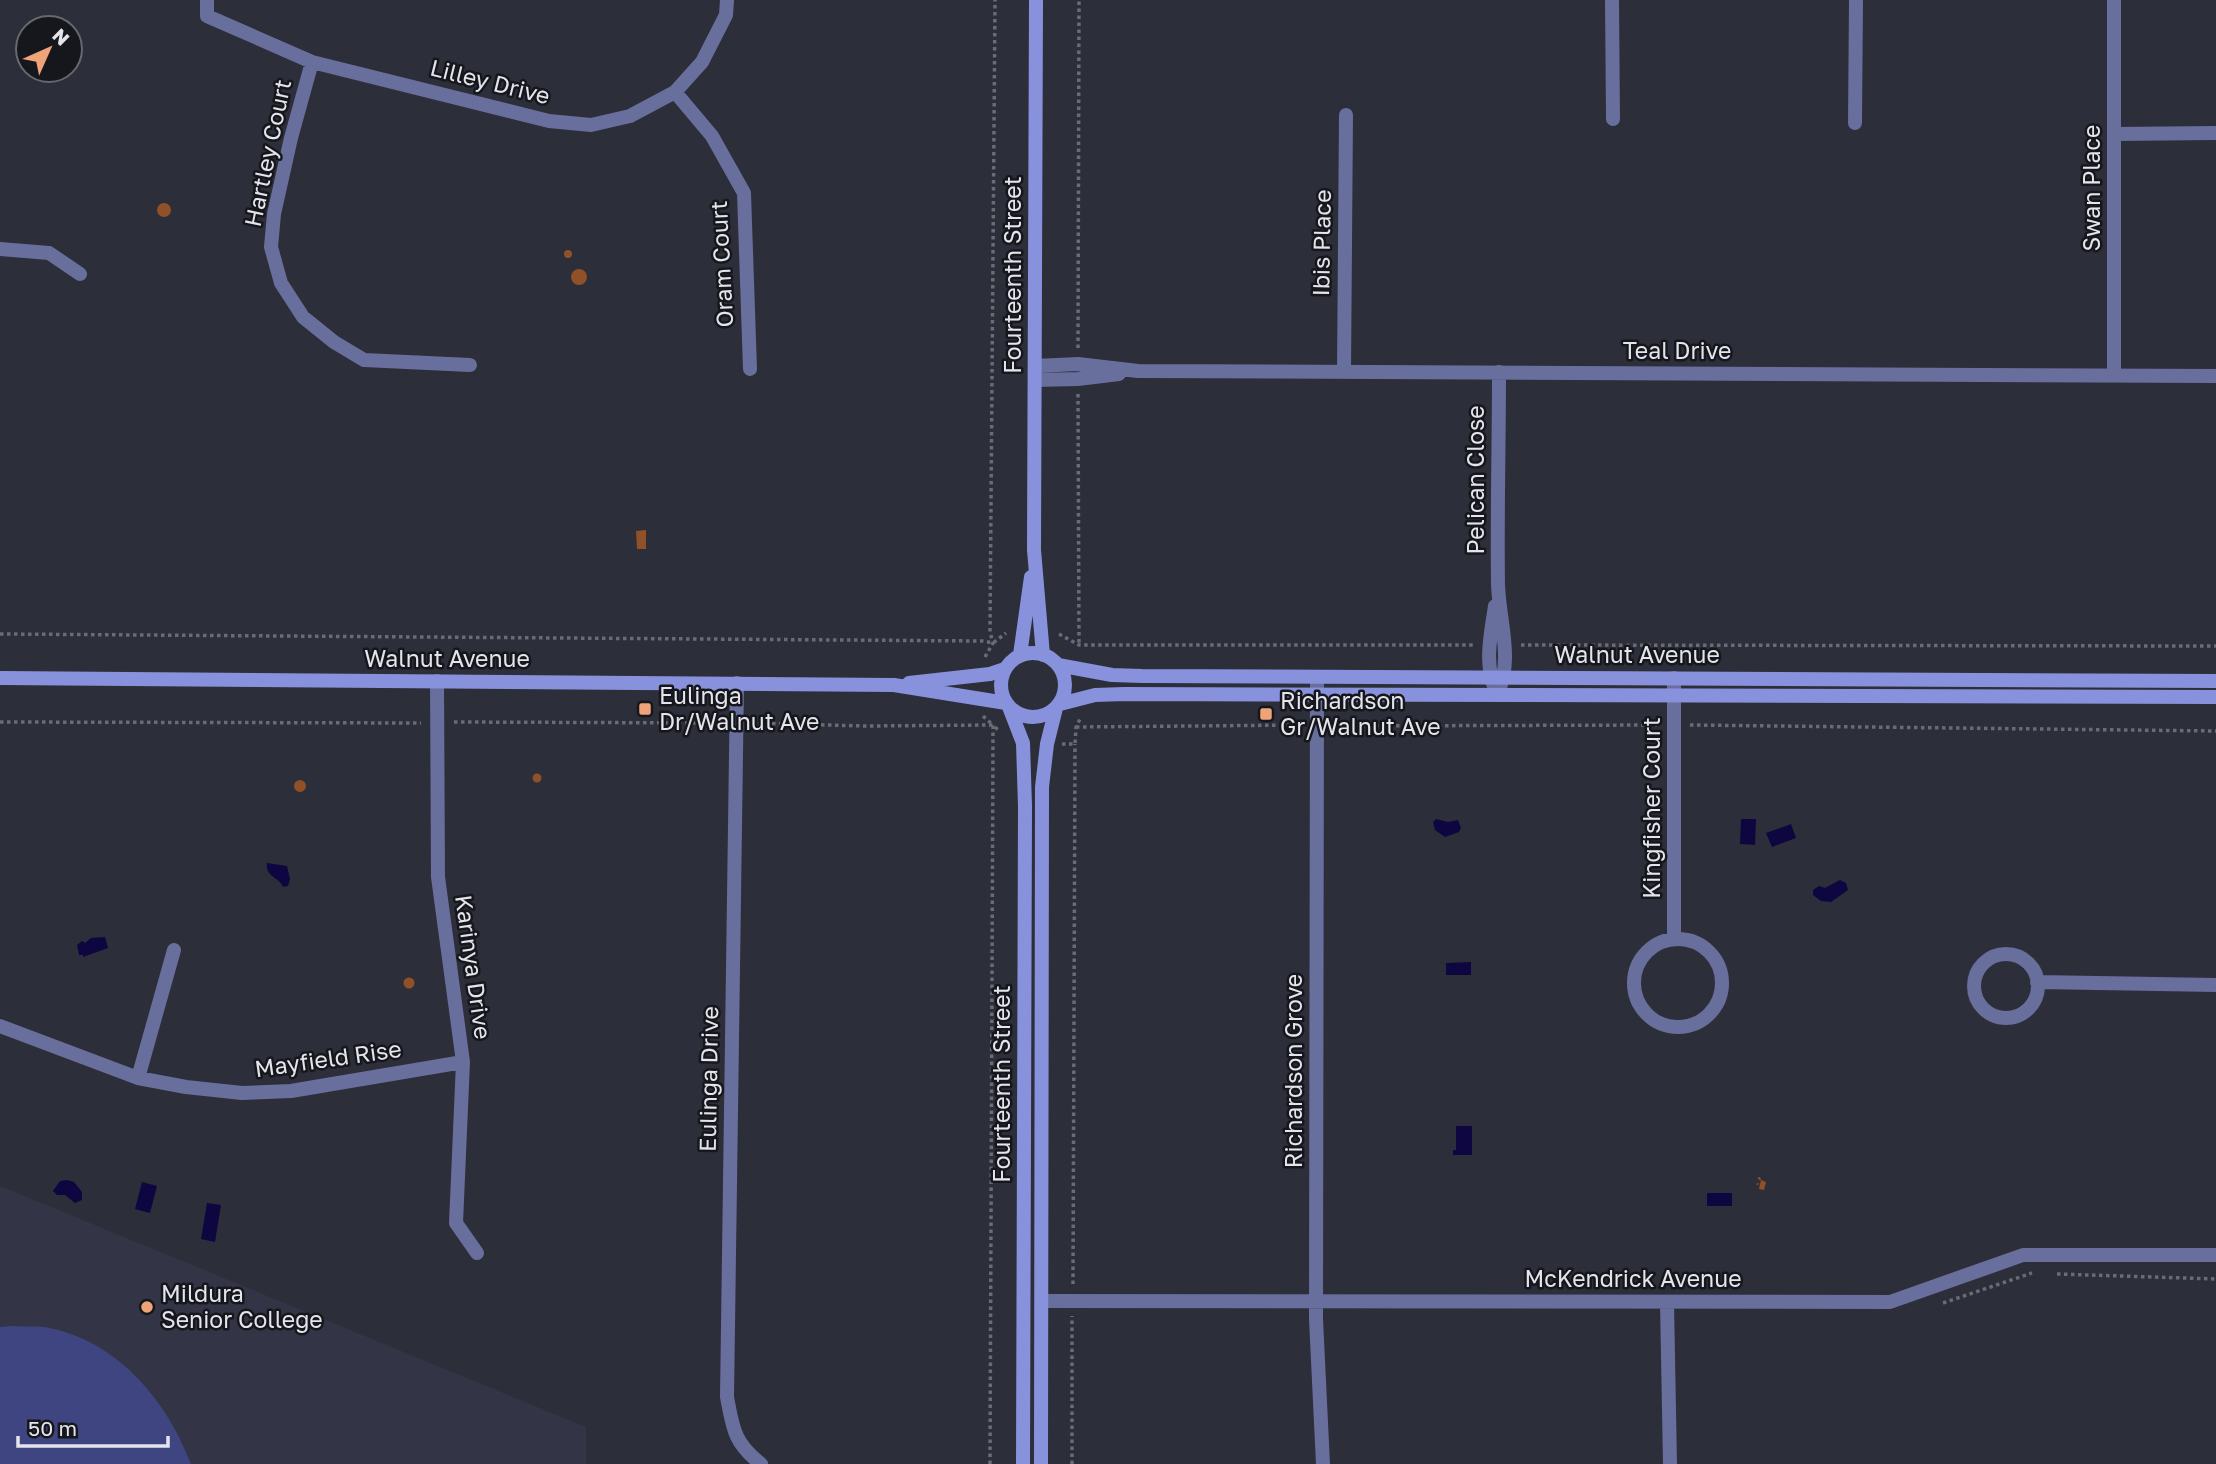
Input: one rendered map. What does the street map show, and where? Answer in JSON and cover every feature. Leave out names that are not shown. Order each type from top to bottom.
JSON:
[{"type":"street","name":"Lilley Drive","points":[[208,0],[207,16],[312,62],[549,121],[591,125],[630,116],[675,92],[702,62],[726,15],[727,0]]},
{"type":"street","name":"Fourteenth Street","points":[[1036,0],[1034,550],[1044,654]]},
{"type":"street","points":[[1612,0],[1613,119]]},
{"type":"street","points":[[1855,123],[1856,0]]},
{"type":"street","name":"Swan Place","points":[[2114,0],[2114,376]]},
{"type":"street","name":"Hartley Court","points":[[312,62],[274,214],[271,247],[281,283],[303,317],[334,342],[364,360],[470,365]]},
{"type":"street","name":"Oram Court","points":[[675,92],[712,136],[744,193],[750,369]]},
{"type":"street","name":"Ibis Place","points":[[1343,372],[1346,115]]},
{"type":"street","points":[[2115,134],[2216,134]]},
{"type":"street","points":[[0,249],[50,253],[80,274]]},
{"type":"street","name":"Teal Drive","points":[[1035,373],[1078,363],[1138,371],[2216,376]]},
{"type":"street","name":"Teal Drive","points":[[1035,373],[1078,379],[1138,371]]},
{"type":"street","name":"Pelican Close","points":[[1497,695],[1506,678],[1498,587],[1499,372]]},
{"type":"street","name":"Fourteenth Street","points":[[1020,656],[1034,550]]},
{"type":"street","name":"Pelican Close","points":[[1497,695],[1490,678],[1490,644],[1498,587]]},
{"type":"street","points":[[1028,653],[1044,654],[1058,664],[1066,684],[1058,706],[1048,714],[1027,717],[1008,705],[1001,686],[1005,668],[1020,656],[1028,653]]},
{"type":"street","name":"Walnut Avenue","points":[[1058,664],[1122,676],[2216,681]]},
{"type":"street","name":"Walnut Avenue","points":[[0,678],[894,685],[990,674],[1005,668]]},
{"type":"street","name":"Richardson Grove","points":[[1317,677],[1315,1301],[1324,1464]]},
{"type":"street","name":"Kingfisher Court","points":[[1674,678],[1674,939]]},
{"type":"street","name":"Karinya Drive","points":[[437,681],[438,877],[463,1062],[456,1223],[477,1253]]},
{"type":"street","name":"Eulinga Drive","points":[[737,683],[727,1397],[734,1435],[751,1461]]},
{"type":"street","name":"Walnut Avenue","points":[[894,685],[1008,705]]},
{"type":"street","name":"Walnut Avenue","points":[[1058,706],[1095,695],[2216,697]]},
{"type":"street","name":"Fourteenth Street","points":[[1008,705],[1023,743],[1025,834],[1023,1464]]},
{"type":"street","name":"Fourteenth Street","points":[[1041,1464],[1042,787],[1047,744],[1058,706]]},
{"type":"street","points":[[1674,939],[1693,942],[1714,957],[1721,972],[1722,987],[1718,1002],[1710,1014],[1694,1025],[1679,1028],[1664,1026],[1651,1018],[1639,1004],[1634,989],[1634,974],[1642,956],[1654,946],[1674,939]]},
{"type":"street","points":[[138,1078],[174,950]]},
{"type":"street","points":[[2014,955],[2024,960],[2032,968],[2037,982],[2037,993],[2028,1009],[2008,1017],[1990,1013],[1975,997],[1974,980],[1978,970],[1985,961],[1994,956],[2014,955]]},
{"type":"street","points":[[2037,982],[2216,985]]},
{"type":"street","name":"Mayfield Rise","points":[[0,1026],[138,1078],[216,1091],[268,1093],[463,1062]]},
{"type":"street","name":"McKendrick Avenue","points":[[1042,1301],[1889,1302],[2023,1255],[2216,1255]]},
{"type":"street","points":[[1667,1302],[1670,1464]]},
{"type":"path","points":[[993,643],[990,618],[995,0]]},
{"type":"path","points":[[1078,363],[1079,0]]},
{"type":"path","points":[[1078,379],[1079,645]]},
{"type":"path","points":[[0,635],[993,643],[1006,633],[1024,632]]},
{"type":"path","points":[[1042,632],[1057,633],[1079,645],[1490,644]]},
{"type":"path","points":[[1505,645],[2216,646]]},
{"type":"path","points":[[0,722],[738,722],[865,726],[993,725],[1015,744],[1023,743]]},
{"type":"path","points":[[990,1464],[993,725]]},
{"type":"path","points":[[1072,1464],[1076,727],[1675,725],[2216,730]]},
{"type":"path","points":[[1047,744],[1075,744]]},
{"type":"shaded area","points":[[1436,819],[1448,822],[1458,820],[1461,828],[1459,832],[1445,837],[1435,830],[1433,822]]},
{"type":"shaded area","points":[[1741,819],[1756,819],[1755,845],[1740,844]]},
{"type":"shaded area","points":[[1791,824],[1796,838],[1772,847],[1766,833]]},
{"type":"shaded area","points":[[267,863],[287,866],[290,879],[288,886],[283,887],[270,874]]},
{"type":"shaded area","points":[[1840,880],[1846,883],[1848,890],[1831,902],[1821,901],[1813,895],[1813,890],[1819,886],[1825,888]]},
{"type":"shaded area","points":[[105,937],[108,948],[83,957],[79,955],[77,945],[82,941],[85,943],[91,938]]},
{"type":"shaded area","points":[[1471,962],[1471,975],[1446,975],[1446,963]]},
{"type":"shaded area","points":[[1456,1126],[1472,1126],[1472,1155],[1453,1155],[1453,1150],[1456,1150]]},
{"type":"shaded area","points":[[60,1181],[74,1182],[82,1192],[82,1200],[75,1203],[65,1195],[57,1195],[53,1191]]},
{"type":"shaded area","points":[[142,1182],[157,1186],[150,1213],[135,1209]]},
{"type":"shaded area","name":"Mildura Senior College","points":[[0,1186],[586,1427],[586,1464],[0,1464]]},
{"type":"shaded area","points":[[1707,1193],[1732,1193],[1732,1206],[1707,1206]]},
{"type":"shaded area","points":[[207,1203],[221,1205],[215,1242],[201,1239]]},
{"type":"shaded area","points":[[0,1327],[44,1327],[70,1334],[94,1344],[116,1358],[152,1395],[168,1417],[191,1464],[0,1464]]},
{"type":"building","points":[[161,203],[167,203],[171,210],[167,217],[161,217],[157,213],[157,207]]},
{"type":"building","points":[[568,250],[572,254],[568,258],[564,254]]},
{"type":"building","points":[[576,269],[582,269],[587,277],[585,283],[576,285],[571,280],[571,274]]},
{"type":"building","points":[[646,530],[646,549],[637,549],[636,531]]},
{"type":"building","points":[[537,773],[542,778],[537,783],[532,778]]},
{"type":"building","points":[[300,780],[306,786],[300,792],[294,786]]},
{"type":"building","points":[[409,978],[413,979],[413,987],[409,988],[405,987],[404,983],[405,979]]},
{"type":"building","points":[[1760,1177],[1766,1182],[1764,1190],[1759,1189],[1761,1181],[1757,1178]]},
{"type":"place","name":"Eulinga Dr/Walnut Ave","points":[[645,709]]},
{"type":"place","name":"Richardson Gr/Walnut Ave","points":[[1266,714]]},
{"type":"place","name":"Mildura Senior College","points":[[147,1307]]}]
